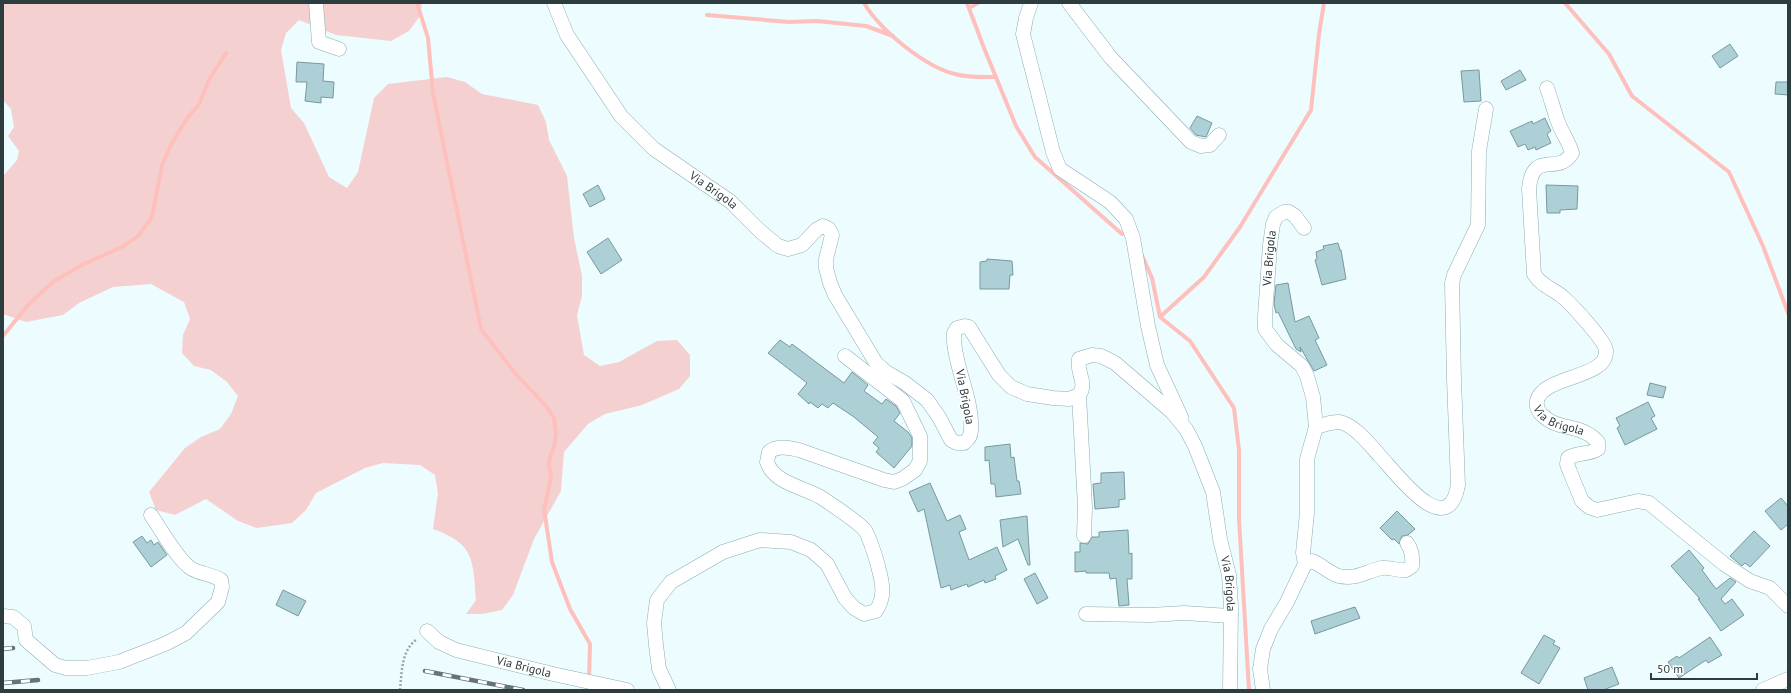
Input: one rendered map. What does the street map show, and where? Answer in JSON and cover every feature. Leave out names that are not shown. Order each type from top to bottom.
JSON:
[{"type":"street","points":[[316,3],[319,42],[339,49]]},
{"type":"street","name":"Via Brigola","points":[[554,3],[566,35],[621,116],[654,149],[731,202],[760,231],[778,246],[788,249],[796,248],[802,245],[818,228],[823,226],[828,229],[832,235],[826,259],[826,268],[835,296],[876,363],[886,372],[905,383],[927,400],[939,417],[951,440],[956,443],[964,444],[968,440],[971,432],[970,414],[954,347],[954,333],[956,328],[960,326],[969,327],[999,375],[1011,387],[1027,394],[1069,399],[1079,396],[1083,385],[1078,366],[1079,359],[1092,355],[1102,356],[1137,382],[1172,412],[1186,428],[1195,446],[1213,492],[1220,539],[1229,575],[1230,690]]},
{"type":"street","points":[[1031,3],[1023,34],[1053,152],[1060,169],[1110,202],[1126,219],[1133,238],[1148,326],[1157,365],[1186,428]]},
{"type":"street","points":[[1068,3],[1111,58],[1190,142],[1201,146],[1210,145],[1219,135]]},
{"type":"street","name":"Via Brigola","points":[[1547,88],[1555,110],[1557,121],[1572,153],[1568,159],[1560,163],[1539,166],[1534,170],[1530,179],[1530,211],[1534,274],[1538,280],[1564,298],[1600,338],[1606,348],[1606,354],[1602,362],[1593,369],[1544,390],[1538,397],[1536,405],[1539,412],[1546,419],[1555,424],[1586,432],[1598,442],[1598,449],[1594,452],[1574,454],[1568,458],[1567,464],[1582,501],[1589,507],[1597,510],[1638,501],[1649,504],[1732,570],[1750,581],[1770,588],[1788,606]]},
{"type":"street","points":[[1316,427],[1332,423],[1342,423],[1351,427],[1417,496],[1440,508],[1448,506],[1454,500],[1458,485],[1452,283],[1454,275],[1478,225],[1479,151],[1486,109]]},
{"type":"street","name":"Via Brigola","points":[[1304,228],[1295,216],[1289,212],[1284,212],[1276,217],[1273,224],[1270,245],[1265,328],[1277,345],[1302,366],[1307,376],[1313,397],[1316,427],[1307,459],[1307,513],[1302,553],[1305,564]]},
{"type":"street","points":[[669,690],[659,669],[657,657],[654,623],[657,600],[671,582],[723,552],[760,540],[791,542],[811,550],[827,564],[845,598],[854,608],[864,614],[876,611],[880,604],[883,595],[882,579],[877,560],[865,530],[821,497],[778,477],[767,462],[769,452],[774,448],[785,448],[799,450],[884,480],[894,482],[902,480],[915,470],[920,460],[920,436],[903,401],[845,356]]},
{"type":"street","points":[[1079,396],[1085,507],[1084,536]]},
{"type":"street","points":[[3,616],[13,617],[24,626],[26,640],[54,665],[66,668],[87,668],[119,662],[165,644],[186,633],[206,616],[218,602],[222,587],[221,580],[213,575],[192,569],[181,560],[151,515]]},
{"type":"street","points":[[1263,690],[1260,668],[1263,649],[1271,629],[1287,602],[1305,564],[1312,561],[1320,564],[1328,571],[1338,576],[1350,577],[1361,576],[1381,568],[1406,570],[1412,566],[1413,560],[1407,543]]},
{"type":"street","points":[[1086,614],[1150,615],[1184,613],[1230,616]]},
{"type":"street","name":"Via Brigola","points":[[427,631],[439,642],[456,650],[553,674],[627,690]]},
{"type":"street","points":[[1763,690],[1788,679]]},
{"type":"path","points":[[400,690],[403,660],[411,643],[427,631]]},
{"type":"shaded area","points":[[3,3],[422,3],[420,16],[409,31],[391,41],[336,35],[299,20],[286,33],[281,50],[291,108],[304,123],[329,177],[347,188],[358,172],[374,98],[388,84],[447,77],[465,82],[482,94],[538,105],[546,122],[549,140],[567,176],[574,238],[582,276],[582,296],[577,315],[584,355],[600,366],[619,362],[657,341],[677,340],[690,355],[690,376],[679,389],[642,405],[605,414],[588,424],[564,452],[561,491],[534,539],[513,595],[502,610],[483,614],[466,614],[476,600],[472,564],[469,555],[457,541],[433,529],[438,493],[435,475],[420,465],[383,463],[365,468],[316,493],[306,510],[292,523],[257,528],[238,521],[206,499],[175,515],[156,510],[149,492],[185,448],[201,437],[220,429],[231,414],[238,396],[227,382],[211,370],[194,366],[182,353],[183,335],[190,319],[184,302],[151,284],[113,287],[79,303],[63,315],[26,322],[3,314],[3,176],[17,160],[19,151],[8,136],[14,127],[11,109],[3,100]]},
{"type":"building","points":[[1730,44],[1738,56],[1720,68],[1712,56]]},
{"type":"building","points":[[297,62],[324,64],[323,81],[334,82],[333,98],[321,97],[321,103],[305,101],[307,82],[296,82]]},
{"type":"building","points":[[1479,70],[1481,101],[1464,102],[1461,71]]},
{"type":"building","points":[[1520,70],[1526,80],[1506,90],[1501,81]]},
{"type":"building","points":[[1776,82],[1788,82],[1788,95],[1775,94]]},
{"type":"building","points":[[1197,116],[1212,123],[1206,137],[1196,135],[1190,128]]},
{"type":"building","points":[[1545,118],[1551,131],[1547,134],[1551,143],[1536,150],[1535,147],[1528,150],[1525,144],[1518,147],[1510,131],[1532,121],[1533,124]]},
{"type":"building","points":[[598,185],[605,199],[590,207],[583,194]]},
{"type":"building","points":[[1546,185],[1578,186],[1577,209],[1560,210],[1560,213],[1547,213]]},
{"type":"building","points":[[608,238],[622,260],[601,274],[587,252]]},
{"type":"building","points":[[1338,243],[1341,250],[1346,279],[1322,285],[1315,260],[1317,259],[1316,252],[1324,249],[1323,246]]},
{"type":"building","points":[[987,259],[1012,261],[1013,275],[1010,275],[1009,289],[980,289],[980,262],[987,261]]},
{"type":"building","points":[[1288,283],[1295,322],[1309,316],[1319,338],[1315,340],[1327,365],[1314,371],[1300,347],[1301,352],[1296,349],[1278,312],[1276,313],[1274,304],[1276,285]]},
{"type":"building","points":[[780,340],[790,347],[792,344],[844,383],[852,372],[868,385],[864,391],[882,404],[886,399],[896,406],[900,413],[894,421],[908,432],[912,438],[912,446],[894,468],[876,452],[879,448],[873,443],[878,437],[854,417],[833,403],[828,408],[822,404],[818,408],[810,402],[809,404],[798,394],[807,383],[768,353]]},
{"type":"building","points":[[1650,383],[1666,387],[1663,398],[1647,395]]},
{"type":"building","points":[[1648,402],[1655,416],[1651,418],[1657,429],[1625,445],[1617,428],[1620,426],[1616,418]]},
{"type":"building","points":[[1010,444],[1011,458],[1014,457],[1017,481],[1019,481],[1021,494],[996,497],[995,484],[991,484],[989,460],[985,461],[985,447]]},
{"type":"building","points":[[1124,472],[1125,499],[1119,500],[1119,507],[1095,509],[1093,484],[1101,483],[1101,473]]},
{"type":"building","points":[[930,483],[947,521],[960,515],[966,529],[959,532],[969,560],[997,547],[1007,570],[995,576],[996,579],[985,583],[984,580],[968,587],[967,584],[951,590],[950,585],[941,588],[924,509],[918,512],[909,492]]},
{"type":"building","points":[[1781,498],[1788,506],[1788,524],[1781,530],[1765,511]]},
{"type":"building","points":[[1397,511],[1415,529],[1408,535],[1402,536],[1399,544],[1394,539],[1392,540],[1380,528]]},
{"type":"building","points":[[1027,516],[1030,565],[1028,565],[1018,539],[1003,547],[1000,520]]},
{"type":"building","points":[[1128,530],[1129,554],[1132,553],[1132,579],[1127,579],[1129,605],[1119,606],[1116,578],[1110,579],[1109,573],[1086,573],[1086,571],[1075,572],[1075,552],[1080,552],[1080,543],[1088,544],[1092,537],[1099,537],[1099,532]]},
{"type":"building","points":[[1754,531],[1770,546],[1750,567],[1745,563],[1742,566],[1730,556]]},
{"type":"building","points":[[142,536],[147,543],[151,540],[154,545],[158,542],[167,555],[151,567],[133,542]]},
{"type":"building","points":[[1689,550],[1704,568],[1702,570],[1716,589],[1730,578],[1736,582],[1721,599],[1725,604],[1732,599],[1744,615],[1721,631],[1698,599],[1700,599],[1671,566]]},
{"type":"building","points":[[1035,573],[1048,598],[1037,604],[1024,579]]},
{"type":"building","points":[[283,590],[306,601],[298,616],[276,605]]},
{"type":"building","points":[[1355,607],[1360,618],[1315,634],[1311,621]]},
{"type":"building","points":[[1544,635],[1555,641],[1553,644],[1560,648],[1539,684],[1521,673]]},
{"type":"building","points":[[1710,637],[1722,655],[1708,663],[1706,660],[1679,678],[1668,662],[1677,656],[1679,658]]},
{"type":"building","points":[[1612,667],[1619,684],[1603,690],[1588,690],[1584,678]]},
{"type":"waterway","points":[[417,3],[428,38],[433,93],[481,329],[515,373],[546,406],[554,418],[556,434],[554,447],[550,456],[549,466],[551,478],[544,509],[552,562],[570,609],[590,644],[589,679]]},
{"type":"waterway","points":[[864,3],[871,14],[892,35],[917,56],[930,64],[943,70],[965,76],[996,77]]},
{"type":"waterway","points":[[967,3],[1016,126],[1035,157],[1122,234]]},
{"type":"waterway","points":[[969,8],[978,3]]},
{"type":"waterway","points":[[1160,317],[1204,277],[1240,227],[1311,110],[1319,34],[1324,3]]},
{"type":"waterway","points":[[1565,3],[1609,54],[1632,96],[1729,172],[1763,246],[1788,313]]},
{"type":"waterway","points":[[707,15],[789,22],[817,21],[866,26],[893,36]]},
{"type":"waterway","points":[[3,336],[28,305],[54,281],[84,264],[122,247],[138,236],[152,217],[162,165],[170,147],[186,120],[199,104],[210,78],[226,53]]},
{"type":"waterway","points":[[1141,253],[1152,278],[1160,317],[1190,341],[1234,408],[1239,450],[1239,519],[1249,690]]},
{"type":"railway","points":[[3,649],[13,648]]},
{"type":"railway","points":[[425,671],[523,690]]},
{"type":"railway","points":[[3,683],[38,680]]}]
